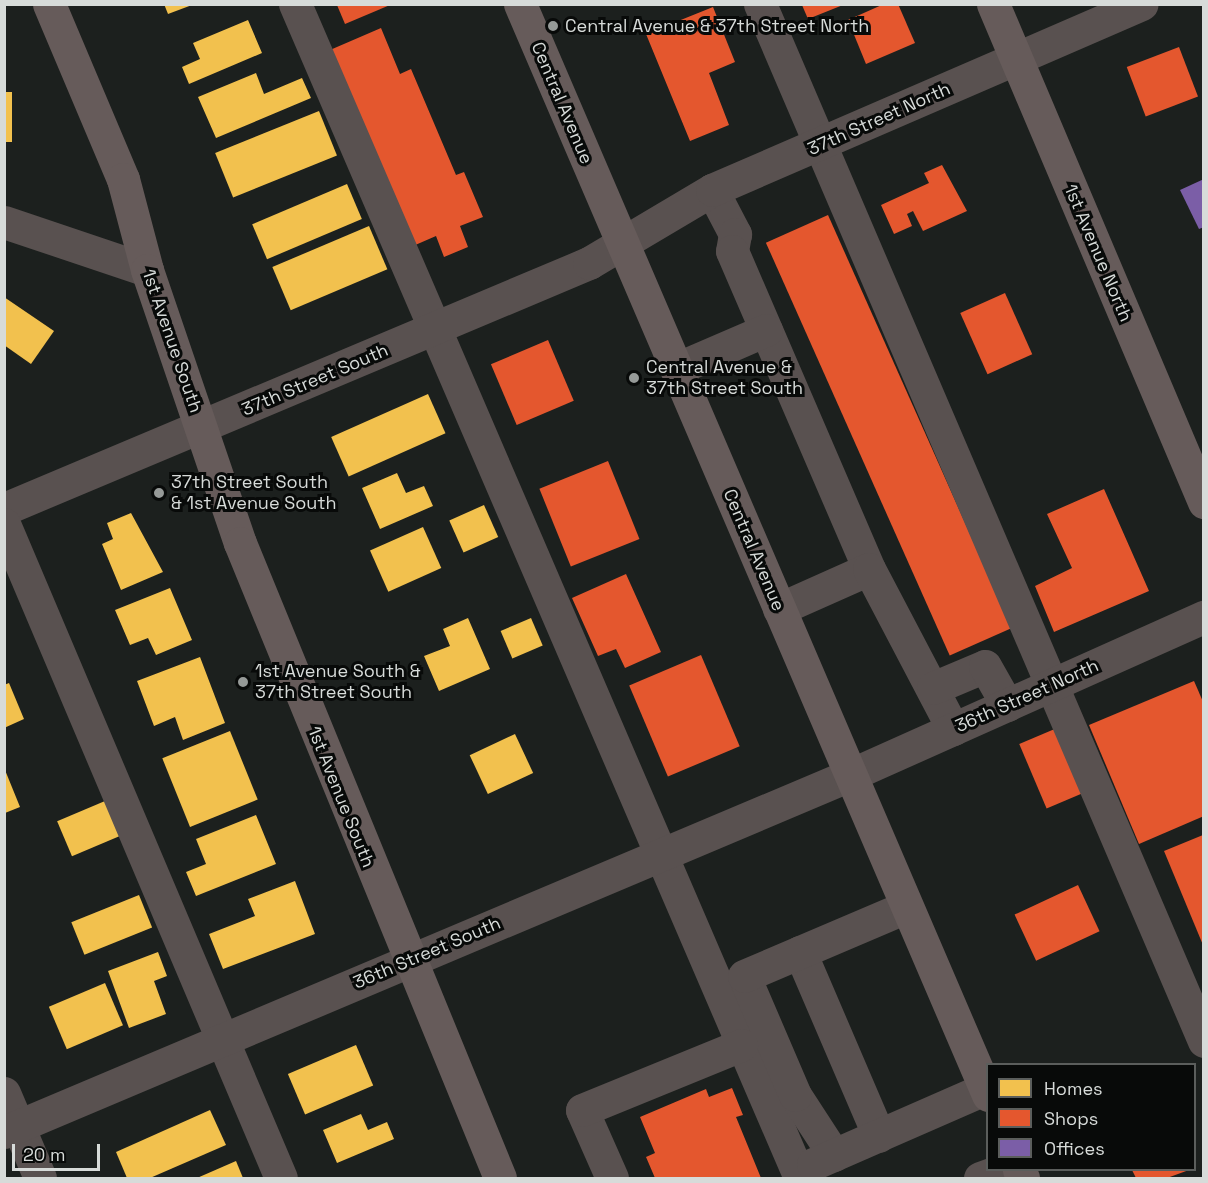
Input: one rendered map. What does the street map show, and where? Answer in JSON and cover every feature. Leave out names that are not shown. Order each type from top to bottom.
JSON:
[{"type":"main road","name":"1st Avenue South","points":[[49,4],[123,178],[147,270],[244,554],[407,962],[500,1179]]},
{"type":"main road","name":"Central Avenue","points":[[520,4],[986,1092]]},
{"type":"main road","name":"1st Avenue North","points":[[993,4],[1203,502]]},
{"type":"street","points":[[295,4],[658,856],[798,1175],[834,1155],[986,1092]]},
{"type":"street","points":[[760,4],[1049,686],[1203,1041]]},
{"type":"street","name":"37th Street North","points":[[621,240],[712,190],[1141,4]]},
{"type":"street","points":[[712,190],[735,234],[732,251],[869,569],[953,729]]},
{"type":"street","points":[[4,222],[147,270]]},
{"type":"street","name":"37th Street South","points":[[4,509],[202,428],[589,263],[621,240]]},
{"type":"street","points":[[676,369],[765,330]]},
{"type":"street","points":[[4,524],[281,1179]]},
{"type":"street","points":[[779,609],[869,569]]},
{"type":"street","name":"36th Street North","points":[[850,775],[1203,617]]},
{"type":"street","points":[[933,688],[986,666],[1007,705]]},
{"type":"street","name":"36th Street South","points":[[11,1129],[850,775]]},
{"type":"street","points":[[834,1155],[795,1095],[744,976],[906,907]]},
{"type":"street","points":[[800,952],[879,1136]]},
{"type":"street","points":[[612,1179],[582,1110],[741,1045]]},
{"type":"street","points":[[4,1093],[11,1129],[40,1179]]},
{"type":"street","points":[[980,1179],[1000,1171]]},
{"type":"building: Homes","points":[[164,4],[192,4],[192,5],[168,14]]},
{"type":"building: Homes","points":[[248,20],[262,53],[189,84],[182,67],[200,59],[193,43]]},
{"type":"building: Homes","points":[[256,73],[264,94],[302,78],[311,98],[216,138],[198,97]]},
{"type":"building: Homes","points":[[4,92],[12,92],[12,142],[4,142]]},
{"type":"building: Homes","points":[[319,111],[337,156],[233,197],[215,153]]},
{"type":"building: Homes","points":[[347,184],[362,219],[267,259],[252,224]]},
{"type":"building: Homes","points":[[369,226],[387,269],[291,310],[272,267]]},
{"type":"building: Homes","points":[[4,297],[54,331],[31,364],[4,345]]},
{"type":"building: Homes","points":[[428,394],[445,433],[349,476],[331,437]]},
{"type":"building: Homes","points":[[397,473],[406,493],[424,486],[433,506],[380,529],[362,488]]},
{"type":"building: Homes","points":[[484,505],[498,537],[464,552],[449,520]]},
{"type":"building: Homes","points":[[131,513],[163,572],[121,590],[102,544],[113,539],[107,523]]},
{"type":"building: Homes","points":[[423,527],[441,568],[388,592],[370,551]]},
{"type":"building: Homes","points":[[170,588],[192,640],[156,655],[148,638],[130,645],[115,610]]},
{"type":"building: Homes","points":[[468,618],[490,669],[439,691],[424,656],[450,646],[443,629]]},
{"type":"building: Homes","points":[[531,618],[543,646],[512,659],[501,631]]},
{"type":"building: Homes","points":[[200,657],[225,723],[183,740],[175,717],[154,726],[137,681]]},
{"type":"building: Homes","points":[[9,683],[24,719],[4,728],[4,685]]},
{"type":"building: Homes","points":[[230,731],[258,800],[190,827],[162,758]]},
{"type":"building: Homes","points":[[515,734],[533,773],[488,794],[470,755]]},
{"type":"building: Homes","points":[[5,770],[20,807],[5,813]]},
{"type":"building: Homes","points":[[105,801],[120,836],[72,856],[57,821]]},
{"type":"building: Homes","points":[[256,815],[276,864],[196,896],[186,872],[206,864],[196,839]]},
{"type":"building: Homes","points":[[295,881],[315,934],[223,969],[209,934],[255,916],[248,899]]},
{"type":"building: Homes","points":[[139,895],[152,927],[84,955],[71,922]]},
{"type":"building: Homes","points":[[158,952],[167,976],[154,981],[166,1014],[129,1028],[108,971]]},
{"type":"building: Homes","points":[[105,983],[123,1025],[67,1049],[49,1007]]},
{"type":"building: Homes","points":[[356,1045],[373,1086],[305,1114],[288,1074]]},
{"type":"building: Homes","points":[[210,1110],[226,1145],[150,1178],[127,1178],[116,1152]]},
{"type":"building: Homes","points":[[361,1114],[368,1130],[387,1122],[394,1139],[337,1163],[323,1130]]},
{"type":"building: Homes","points":[[236,1161],[243,1178],[197,1178]]},
{"type":"building: Shops","points":[[884,4],[898,4],[915,43],[866,64],[848,20]]},
{"type":"building: Shops","points":[[337,5],[390,5],[345,24]]},
{"type":"building: Shops","points":[[802,5],[843,5],[808,19]]},
{"type":"building: Shops","points":[[713,7],[735,62],[709,73],[729,125],[690,141],[646,34]]},
{"type":"building: Shops","points":[[381,28],[400,74],[411,69],[456,175],[464,172],[483,217],[460,226],[468,247],[444,257],[436,236],[413,246],[330,50]]},
{"type":"building: Shops","points":[[1179,47],[1198,96],[1146,117],[1127,67]]},
{"type":"building: Shops","points":[[942,165],[967,211],[923,231],[913,211],[907,214],[912,226],[894,234],[881,205],[929,183],[924,173]]},
{"type":"building: Shops","points":[[828,215],[1012,628],[950,656],[766,243]]},
{"type":"building: Shops","points":[[1005,293],[1032,354],[987,374],[960,313]]},
{"type":"building: Shops","points":[[548,340],[574,401],[517,425],[491,364]]},
{"type":"building: Shops","points":[[608,461],[639,539],[571,567],[539,489]]},
{"type":"building: Shops","points":[[1104,489],[1149,591],[1054,632],[1035,586],[1072,568],[1047,514]]},
{"type":"building: Shops","points":[[626,574],[661,652],[625,668],[616,649],[598,656],[572,598]]},
{"type":"building: Shops","points":[[701,655],[740,746],[668,777],[629,685]]},
{"type":"building: Shops","points":[[1194,681],[1204,704],[1204,816],[1139,844],[1089,725]]},
{"type":"building: Shops","points":[[1057,728],[1084,792],[1047,808],[1019,744]]},
{"type":"building: Shops","points":[[1203,835],[1203,945],[1164,851]]},
{"type":"building: Shops","points":[[1078,885],[1100,931],[1036,961],[1015,915]]},
{"type":"building: Shops","points":[[732,1088],[743,1115],[736,1117],[761,1178],[655,1178],[646,1157],[655,1153],[640,1117],[706,1089],[709,1097]]},
{"type":"building: Shops","points":[[1132,1171],[1186,1171],[1167,1178],[1136,1178]]},
{"type":"building: Offices","points":[[1204,179],[1204,227],[1199,229],[1180,190]]},
{"type":"place","name":"Central Avenue & 37th Street North","points":[[553,26]]},
{"type":"place","name":"Central Avenue & 37th Street South","points":[[634,378]]},
{"type":"place","name":"37th Street South & 1st Avenue South","points":[[159,493]]},
{"type":"place","name":"1st Avenue South & 37th Street South","points":[[243,682]]}]
